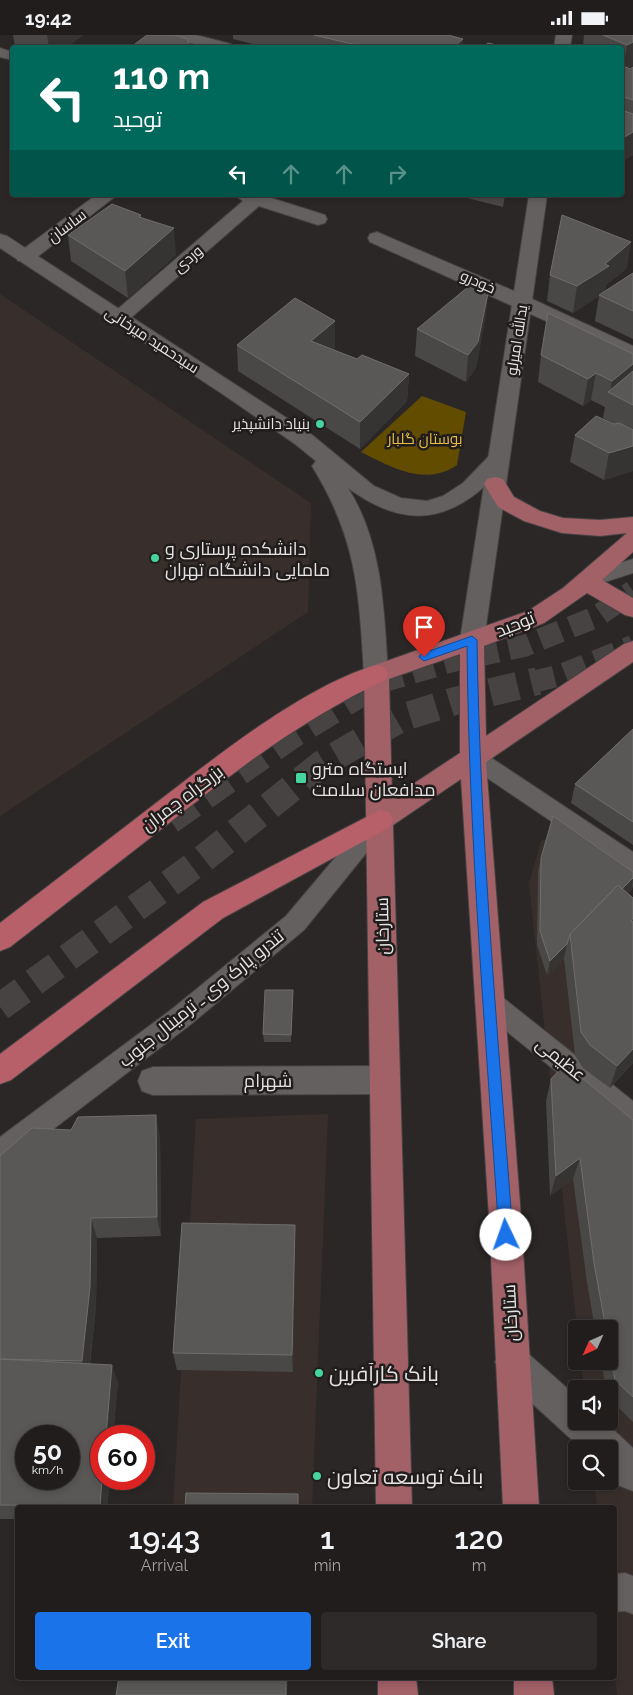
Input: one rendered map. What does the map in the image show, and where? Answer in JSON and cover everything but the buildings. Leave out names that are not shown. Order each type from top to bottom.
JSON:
[{"type":"highway","name":"بزرگراه چمران","points":[[0,939],[212,774],[320,700],[376,674]]},
{"type":"highway","points":[[0,1071],[213,910],[380,820]]},
{"type":"main road","points":[[495,484],[506,501],[532,516],[555,523],[600,528],[633,525]]},
{"type":"main road","name":"توحید","points":[[376,674],[513,627],[536,617],[586,581],[633,539]]},
{"type":"main road","points":[[586,581],[633,609]]},
{"type":"main road","name":"ستارخان","points":[[472,640],[473,757],[488,1001],[505,1217],[521,1505]]},
{"type":"main road","points":[[380,820],[633,650]]},
{"type":"main road","name":"ستارخان","points":[[376,674],[383,1080],[394,1505]]},
{"type":"main road","points":[[397,1680],[398,1695]]},
{"type":"main road","points":[[532,1680],[534,1695]]},
{"type":"street","points":[[176,35],[217,45]]},
{"type":"street","name":"ساسان","points":[[25,257],[105,197]]},
{"type":"street","name":"وردی","points":[[119,318],[250,197],[318,219]]},
{"type":"street","name":"یدالله امیرلو","points":[[472,640],[538,197]]},
{"type":"street","name":"خودرو","points":[[377,238],[523,302],[633,354]]},
{"type":"street","name":"سیدحمید میرخانی","points":[[0,240],[305,441],[359,487],[377,497],[413,508],[442,505],[456,499],[478,483],[498,461]]},
{"type":"street","points":[[305,441],[338,491],[362,543],[369,577],[376,674]]},
{"type":"street","name":"شهرام","points":[[154,1081],[383,1080]]},
{"type":"street","points":[[512,1362],[568,1412]]},
{"type":"street","points":[[588,1430],[598,1440]]},
{"type":"street","points":[[618,1459],[633,1473]]},
{"type":"street","points":[[617,1593],[625,1592],[633,1595]]},
{"type":"lane","points":[[586,581],[633,566]]},
{"type":"lane","points":[[473,757],[633,863]]},
{"type":"lane","name":"تندرو پارک وی ـ ترمینال جنوب","points":[[0,1153],[182,1017],[295,923],[380,820]]},
{"type":"lane","name":"عظیمی","points":[[488,1001],[633,1117]]},
{"type":"shaded area","name":"دانشکده پرستاری و مامایی دانشگاه تهران","points":[[0,294],[311,503],[308,612],[0,816]]},
{"type":"shaded area","points":[[568,837],[633,1374],[633,1695],[617,1695],[615,1680],[617,1680],[617,1505],[597,1505],[595,1490],[618,1490],[618,1440],[602,1440],[594,1430],[618,1430],[618,1380],[583,1380],[582,1370],[618,1370],[618,1320],[576,1320],[529,884],[541,840]]},
{"type":"shaded area","points":[[328,1114],[312,1505],[173,1505],[196,1119]]},
{"type":"green space","name":"بوستان گلبار","points":[[422,396],[466,412],[457,465],[445,471],[420,475],[396,469],[361,452]]},
{"type":"tunnel","points":[[381,682],[453,661],[524,646],[596,617],[633,591]]},
{"type":"tunnel","points":[[533,682],[561,675],[633,646]]},
{"type":"tunnel","points":[[170,820],[293,734],[377,683],[386,681]]},
{"type":"tunnel","points":[[0,1007],[203,859],[322,764],[401,718],[455,701],[538,681]]},
{"type":"place","name":"بنیاد دانشپذیر","points":[[320,424]]},
{"type":"place","name":"دانشکده پرستاری و مامایی دانشگاه تهران","points":[[155,558]]},
{"type":"place","name":"ایستگاه مترو مدافعان سلامت","points":[[301,778]]},
{"type":"place","name":"بانک کارآفرین","points":[[319,1373]]},
{"type":"place","name":"بانک توسعه تعاون","points":[[317,1476]]},
{"type":"route","points":[[424,657],[472,640],[473,757],[488,1001],[506,1235]]}]
